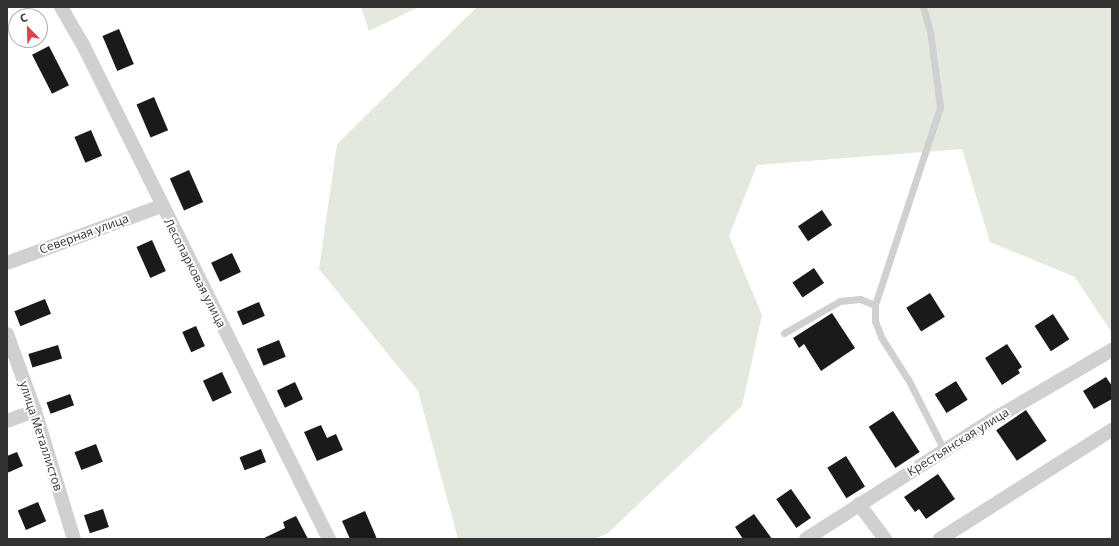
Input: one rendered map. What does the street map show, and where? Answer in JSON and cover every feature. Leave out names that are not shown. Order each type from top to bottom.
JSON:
[{"type":"street","name":"Лесопарковая улица","points":[[61,7],[83,45],[161,206],[329,539]]},
{"type":"street","name":"Северная улица","points":[[7,263],[161,206]]},
{"type":"street","name":"улица Металлистов","points":[[7,334],[35,412],[74,539]]},
{"type":"street","name":"Крестьянская улица","points":[[806,539],[944,450],[1112,350]]},
{"type":"street","points":[[7,421],[35,412]]},
{"type":"street","points":[[940,539],[1112,430]]},
{"type":"street","points":[[859,504],[885,539]]},
{"type":"lane","points":[[922,7],[930,31],[940,107],[875,305],[875,321],[880,337],[908,381],[944,450]]},
{"type":"lane","points":[[784,333],[840,301],[860,299],[875,305]]},
{"type":"shaded area","points":[[361,7],[419,7],[369,31]]},
{"type":"shaded area","points":[[477,7],[1112,7],[1112,333],[1075,277],[990,242],[962,149],[757,165],[729,236],[762,315],[742,406],[608,533],[595,539],[458,539],[418,391],[319,269],[337,144]]},
{"type":"building","points":[[119,29],[134,64],[117,71],[102,36]]},
{"type":"building","points":[[49,46],[69,85],[52,94],[32,55],[48,48]]},
{"type":"building","points":[[154,97],[168,130],[151,138],[137,104]]},
{"type":"building","points":[[91,130],[102,156],[85,163],[74,137]]},
{"type":"building","points":[[189,170],[203,202],[184,211],[170,179]]},
{"type":"building","points":[[822,210],[832,225],[808,241],[798,226]]},
{"type":"building","points":[[152,240],[166,271],[150,278],[136,247]]},
{"type":"building","points":[[232,253],[241,272],[220,282],[211,263]]},
{"type":"building","points":[[814,268],[824,283],[803,297],[792,283]]},
{"type":"building","points":[[930,293],[945,317],[921,332],[906,308]]},
{"type":"building","points":[[45,299],[51,314],[20,326],[14,311]]},
{"type":"building","points":[[259,302],[265,316],[243,325],[237,311]]},
{"type":"building","points":[[832,313],[855,348],[821,371],[804,344],[799,348],[793,338]]},
{"type":"building","points":[[1053,314],[1069,339],[1051,351],[1035,326]]},
{"type":"building","points":[[196,326],[205,346],[191,352],[182,332]]},
{"type":"building","points":[[279,340],[286,357],[263,366],[257,349]]},
{"type":"building","points":[[1007,344],[1022,367],[1018,370],[1020,373],[1002,385],[985,358]]},
{"type":"building","points":[[58,345],[62,358],[32,367],[28,354]]},
{"type":"building","points":[[222,372],[232,393],[213,402],[203,381]]},
{"type":"building","points":[[1106,377],[1112,386],[1112,399],[1094,409],[1083,391]]},
{"type":"building","points":[[956,381],[968,400],[946,413],[935,394]]},
{"type":"building","points":[[295,382],[303,399],[285,408],[277,390]]},
{"type":"building","points":[[70,394],[74,405],[51,414],[47,403]]},
{"type":"building","points":[[1026,410],[1047,441],[1017,461],[996,430]]},
{"type":"building","points":[[893,411],[920,452],[895,468],[869,427]]},
{"type":"building","points":[[321,425],[327,438],[336,434],[343,450],[317,461],[304,432]]},
{"type":"building","points":[[96,444],[103,462],[81,470],[75,452]]},
{"type":"building","points":[[261,449],[266,462],[245,470],[240,457]]},
{"type":"building","points":[[17,452],[23,466],[7,473],[7,456]]},
{"type":"building","points":[[846,456],[865,487],[846,498],[827,468]]},
{"type":"building","points":[[938,474],[955,499],[926,519],[919,509],[915,512],[904,497]]},
{"type":"building","points":[[791,489],[811,518],[796,528],[776,499]]},
{"type":"building","points":[[38,502],[46,521],[26,530],[18,511]]},
{"type":"building","points":[[103,509],[109,527],[90,533],[84,515]]},
{"type":"building","points":[[365,511],[377,539],[350,539],[342,521]]},
{"type":"building","points":[[754,514],[772,539],[743,539],[735,527]]},
{"type":"building","points":[[296,516],[308,539],[262,539],[285,528],[283,522]]}]
